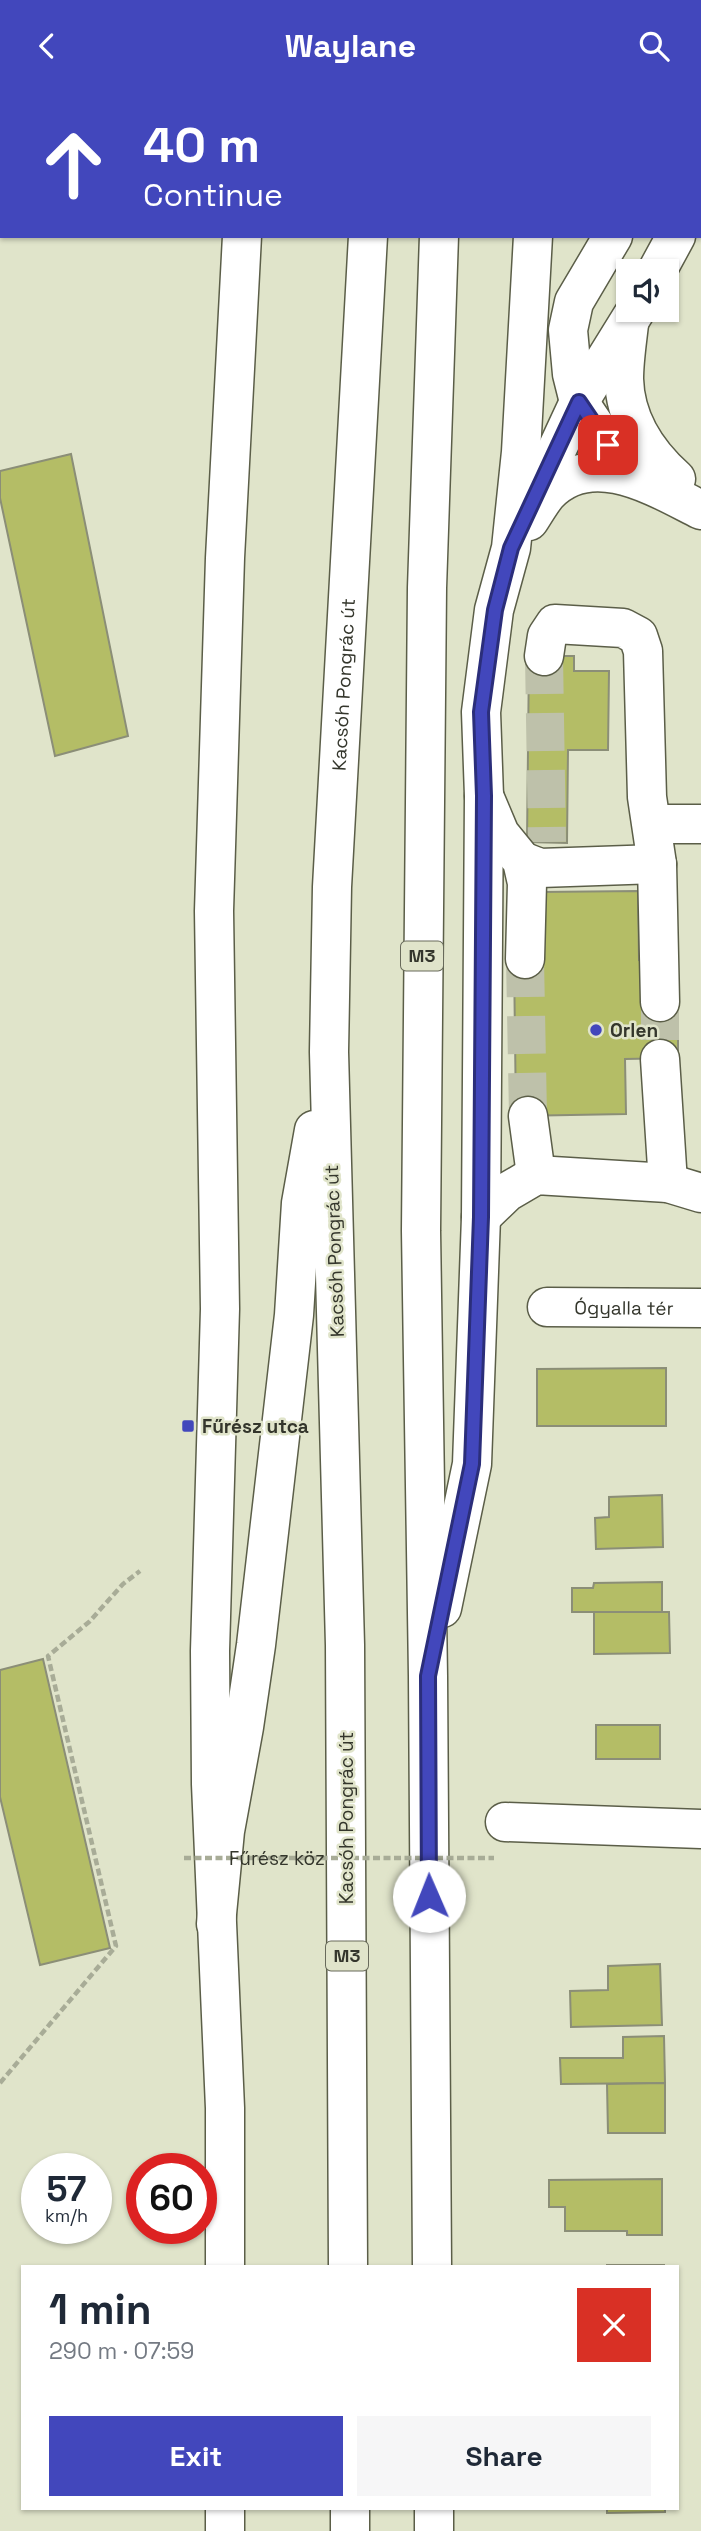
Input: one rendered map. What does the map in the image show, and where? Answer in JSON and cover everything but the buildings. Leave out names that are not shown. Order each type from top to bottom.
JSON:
[{"type":"main road","name":"Kacsóh Pongrác út","points":[[348,2265],[345,1645],[329,1052],[332,887],[368,238]]},
{"type":"main road","name":"M3","points":[[432,2265],[428,1676],[421,1231],[422,922],[427,588],[439,238]]},
{"type":"main road","points":[[428,1676],[472,1464],[481,1217],[484,796],[481,712],[495,610],[511,548],[521,452],[533,238]]},
{"type":"main road","points":[[611,238],[574,302],[568,330],[572,374],[579,402],[608,445],[645,481]]},
{"type":"main road","points":[[664,259],[675,238]]},
{"type":"main road","points":[[225,2265],[225,2108],[211,1784],[210,1651],[220,1309],[214,911],[225,558],[243,249]]},
{"type":"main road","points":[[511,548],[579,402],[629,322]]},
{"type":"main road","points":[[631,322],[624,381],[632,419],[657,462],[701,501]]},
{"type":"main road","points":[[511,548],[548,492],[567,480],[589,473],[614,473],[645,481],[701,510]]},
{"type":"main road","points":[[544,656],[547,636],[555,624],[623,628],[638,636],[643,651],[647,797],[657,864],[660,1002]]},
{"type":"main road","points":[[484,796],[500,834],[540,857],[657,864]]},
{"type":"main road","points":[[653,824],[701,824]]},
{"type":"main road","points":[[525,959],[527,883],[540,857]]},
{"type":"main road","points":[[216,1924],[225,1831],[244,1727],[261,1604],[294,1315],[301,1203],[329,1052]]},
{"type":"main road","points":[[481,1217],[507,1192],[536,1175],[685,1188],[660,1059]]},
{"type":"main road","points":[[528,1116],[536,1175]]},
{"type":"main road","name":"Ógyalla tér","points":[[547,1307],[701,1308]]},
{"type":"main road","points":[[500,1840],[701,1829]]},
{"type":"main road","points":[[225,2510],[225,2531]]},
{"type":"main road","points":[[350,2510],[350,2531]]},
{"type":"main road","points":[[433,2510],[434,2531]]},
{"type":"path","points":[[0,2083],[116,1946],[48,1656],[89,1622],[123,1584],[140,1571]]},
{"type":"path","name":"Fűrész köz","points":[[184,1858],[500,1840]]},
{"type":"tunnel","points":[[544,656],[547,842]]},
{"type":"tunnel","points":[[525,959],[528,1116]]},
{"type":"tunnel","points":[[660,1002],[660,1059]]},
{"type":"place","name":"Orlen","points":[[596,1030]]},
{"type":"place","name":"Fűrész utca","points":[[188,1426]]},
{"type":"route","points":[[429,1896],[428,1676],[472,1464],[481,1217],[484,796],[481,712],[495,610],[511,548],[579,402],[608,445]]}]
